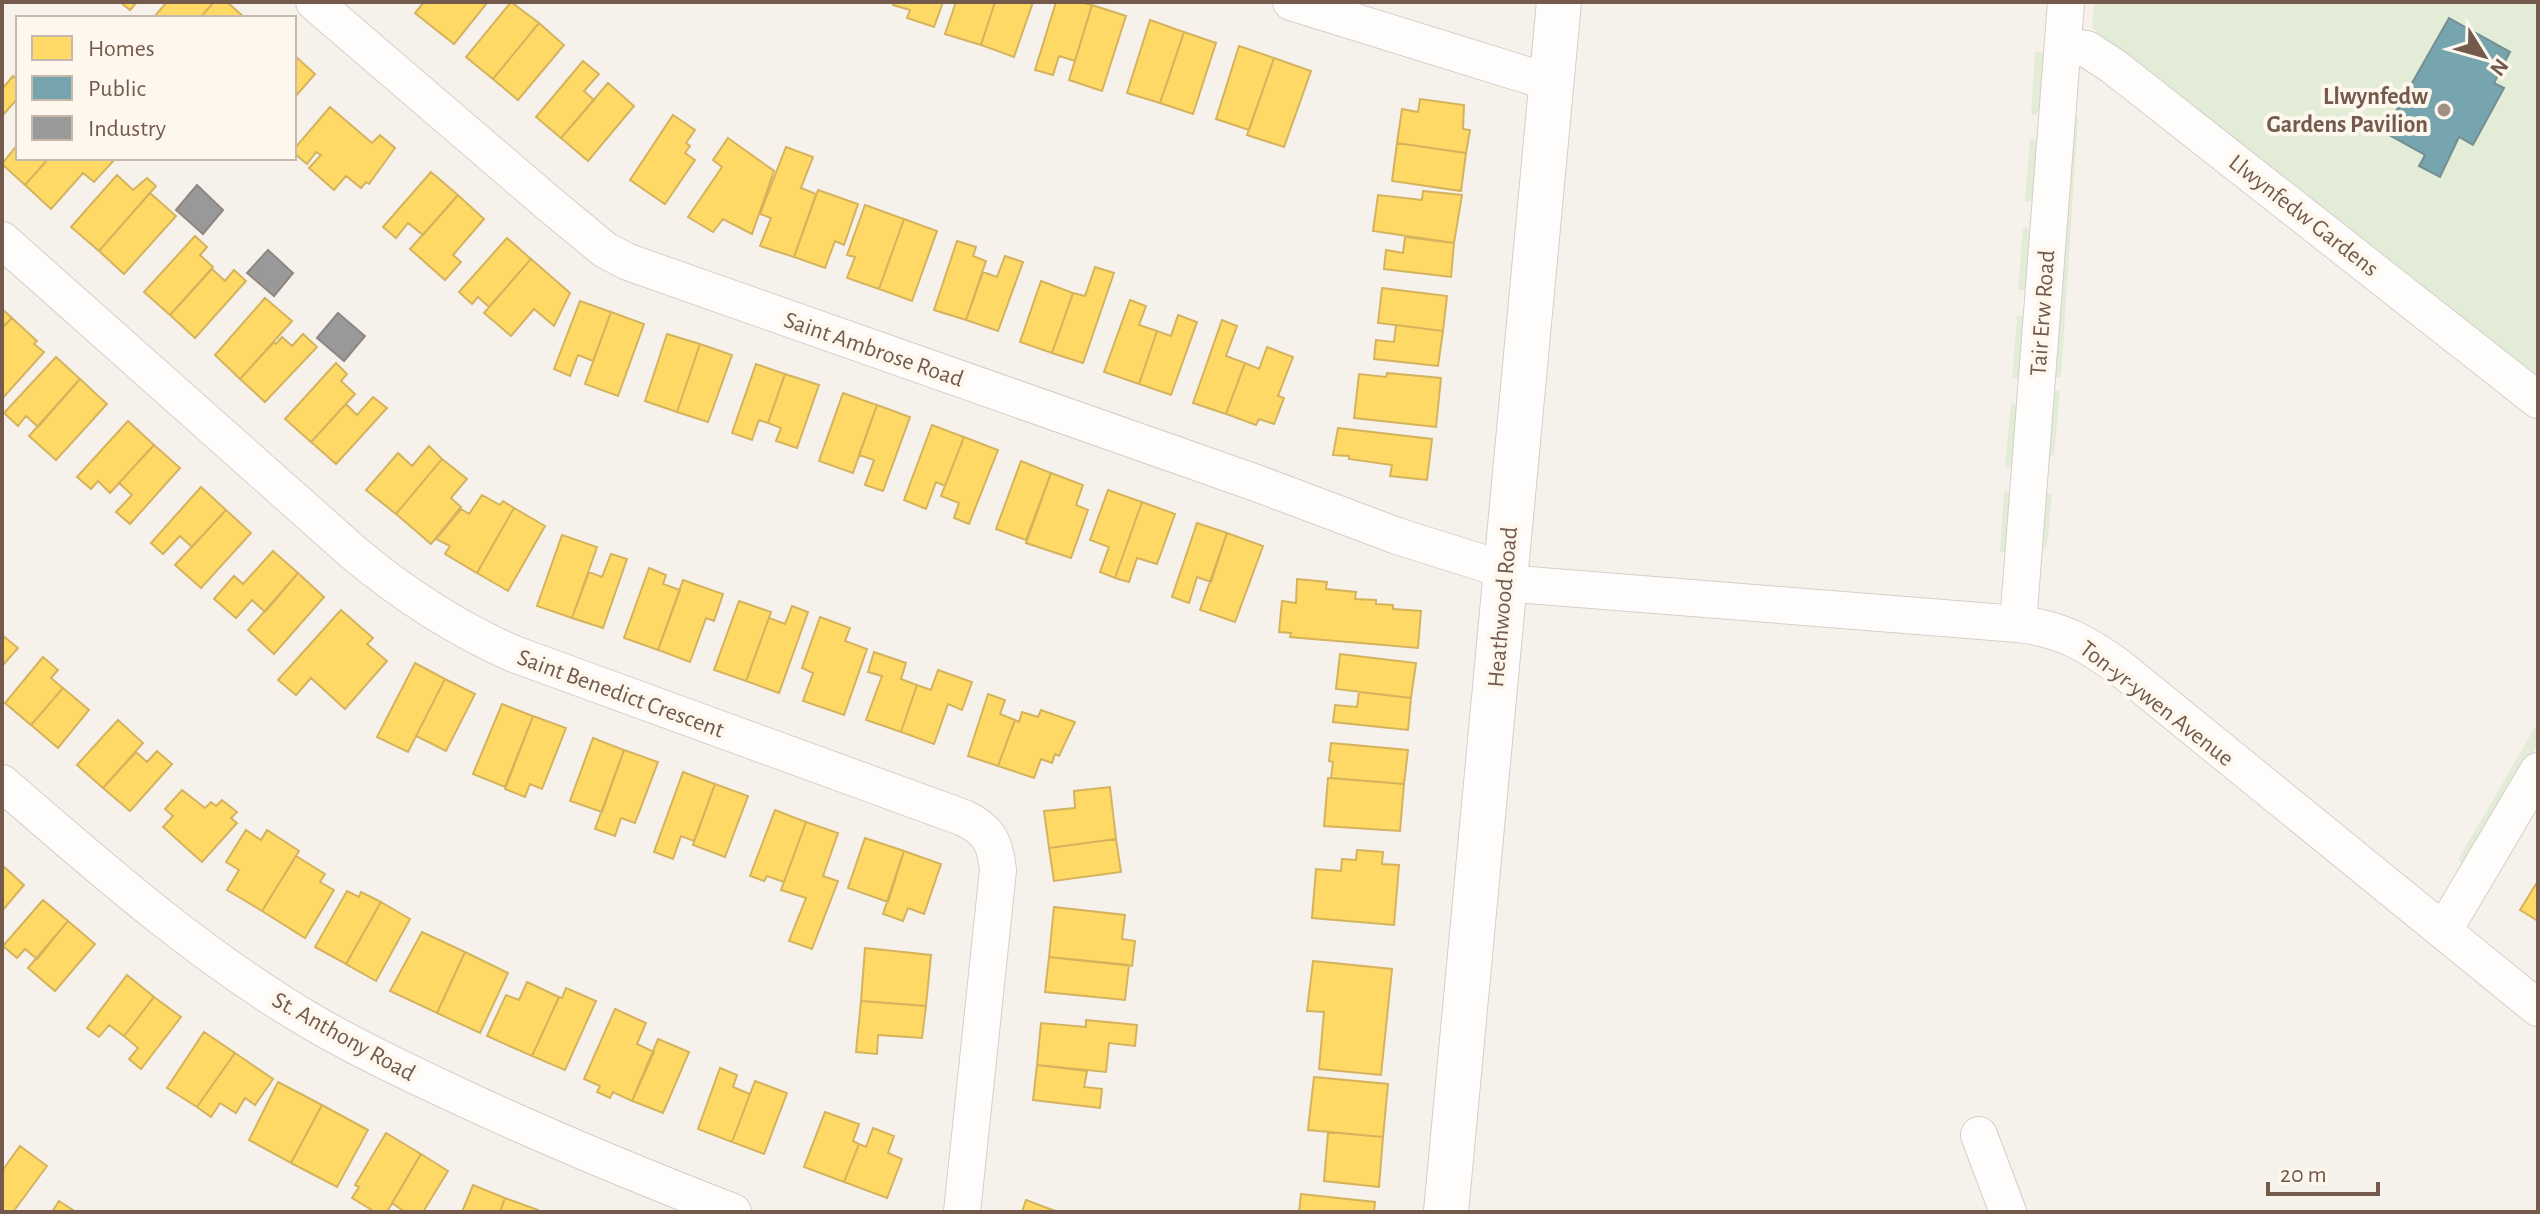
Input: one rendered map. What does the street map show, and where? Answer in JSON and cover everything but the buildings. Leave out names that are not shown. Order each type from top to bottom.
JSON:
[{"type":"street","name":"Saint Ambrose Road","points":[[314,2],[547,202],[605,250],[628,262],[1231,474],[1504,576]]},
{"type":"street","points":[[1291,2],[1552,83]]},
{"type":"street","name":"Heathwood Road","points":[[1446,1212],[1559,2]]},
{"type":"street","name":"Tair Erw Road","points":[[2018,624],[2066,2]]},
{"type":"street","name":"Llwynfedw Gardens","points":[[2063,46],[2087,49],[2113,66],[2538,400]]},
{"type":"street","name":"Saint Benedict Crescent","points":[[2,240],[354,553],[391,584],[436,614],[478,639],[557,671],[964,818],[987,833],[996,850],[998,870],[962,1212]]},
{"type":"street","name":"Ton-yr-ywen Avenue","points":[[1504,576],[2018,624],[2064,633],[2089,646],[2538,1008]]},
{"type":"street","points":[[2444,930],[2538,771]]},
{"type":"street","name":"St. Anthony Road","points":[[2,783],[195,944],[317,1025],[367,1053],[526,1127],[733,1212]]},
{"type":"street","points":[[1979,1135],[2008,1212]]},
{"type":"green space","points":[[2094,2],[2538,2],[2538,379],[2092,28]]},
{"type":"green space","points":[[2035,52],[2044,55],[2040,110],[2031,115]]},
{"type":"green space","points":[[2074,117],[2078,118],[2061,377],[2055,377],[2052,373]]},
{"type":"green space","points":[[2030,139],[2038,144],[2035,196],[2030,202],[2025,202]]},
{"type":"green space","points":[[2023,227],[2031,230],[2027,286],[2024,290],[2018,290]]},
{"type":"green space","points":[[2017,316],[2025,320],[2021,377],[2012,379]]},
{"type":"green space","points":[[2060,391],[2054,456],[2046,452],[2050,395]]},
{"type":"green space","points":[[2011,403],[2018,407],[2014,463],[2005,467]]},
{"type":"green space","points":[[2004,490],[2012,494],[2008,549],[2000,552]]},
{"type":"green space","points":[[2044,492],[2052,495],[2047,547],[2039,550]]},
{"type":"green space","points":[[2538,722],[2538,743],[2468,861],[2463,864],[2458,860]]},
{"type":"place","name":"Llwynfedw Gardens Pavilion","points":[[2444,110]]}]
